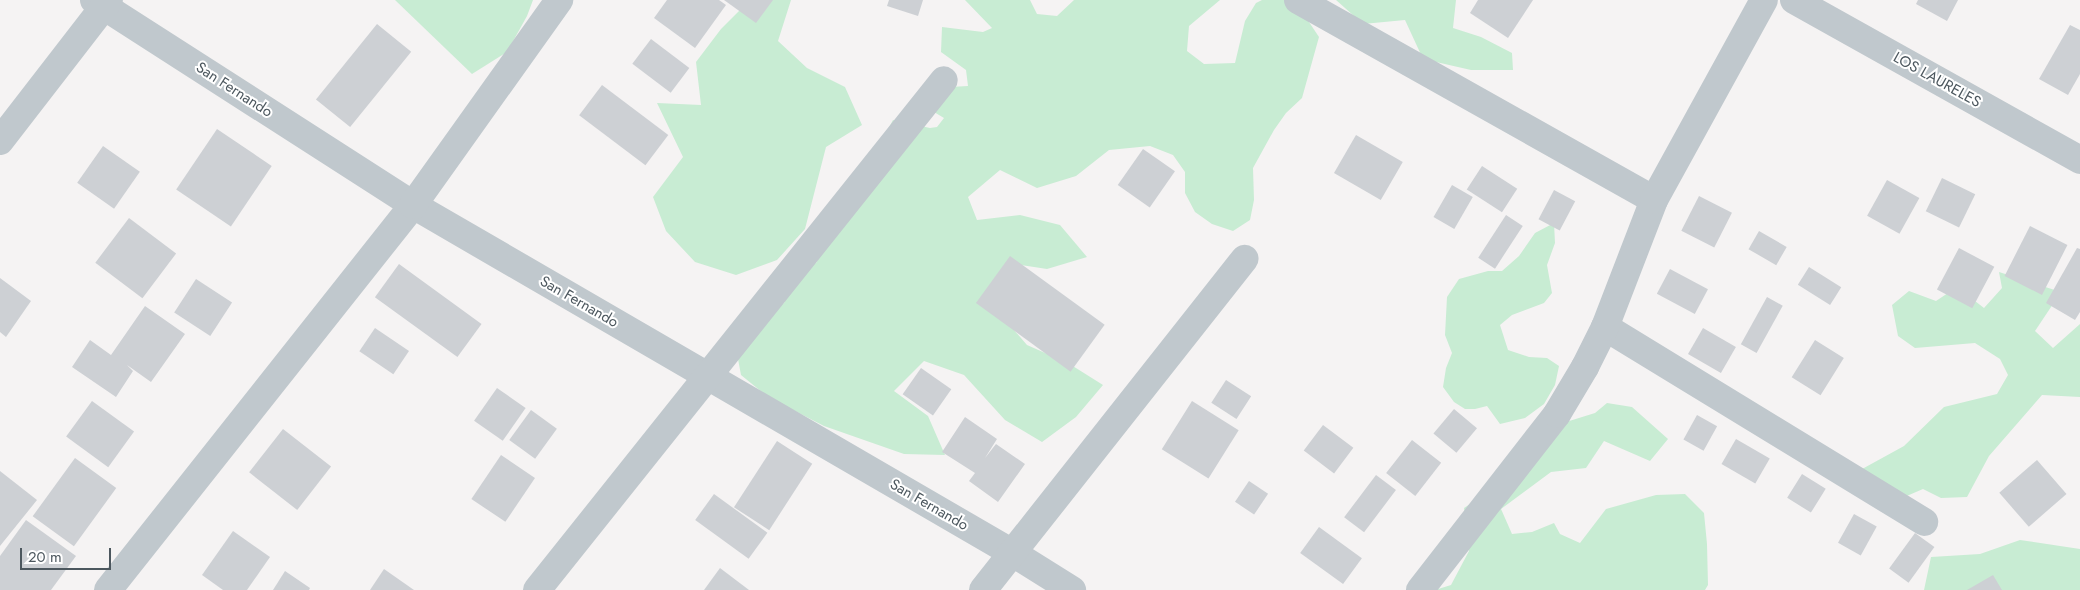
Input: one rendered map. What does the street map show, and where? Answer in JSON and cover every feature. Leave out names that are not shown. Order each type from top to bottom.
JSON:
[{"type":"street","points":[[108,590],[413,206],[559,0]]},
{"type":"street","points":[[1298,0],[1654,200]]},
{"type":"street","points":[[1420,590],[1557,414],[1606,327],[1654,200],[1764,0]]},
{"type":"street","name":"LOS LAURELES","points":[[1794,0],[2080,160]]},
{"type":"street","points":[[0,141],[102,2]]},
{"type":"street","name":"San Fernando","points":[[102,2],[413,206],[1011,552],[1072,590]]},
{"type":"street","points":[[537,590],[944,80]]},
{"type":"street","points":[[983,590],[1011,552],[1244,259]]},
{"type":"street","points":[[1606,327],[1924,522]]},
{"type":"green space","points":[[395,0],[533,0],[527,16],[507,52],[472,74]]},
{"type":"green space","points":[[733,0],[791,0],[778,41],[807,68],[845,87],[862,125],[826,147],[805,229],[777,260],[736,275],[695,262],[666,231],[653,197],[683,157],[657,103],[701,105],[696,62],[721,29],[742,8]]},
{"type":"green space","points":[[965,0],[1030,0],[1037,14],[1057,16],[1074,0],[1220,0],[1189,26],[1187,51],[1204,64],[1235,63],[1245,21],[1256,3],[1262,0],[1284,0],[1307,19],[1319,37],[1302,98],[1286,113],[1274,130],[1253,168],[1254,200],[1250,220],[1233,231],[1212,224],[1195,212],[1185,193],[1185,172],[1173,155],[1150,146],[1109,150],[1076,176],[1037,188],[1000,170],[968,197],[977,220],[1020,215],[1060,225],[1087,257],[1047,269],[1007,263],[987,299],[1027,345],[1068,363],[1103,385],[1076,417],[1042,442],[1005,420],[964,375],[924,361],[894,391],[928,416],[945,455],[904,454],[824,426],[768,397],[741,375],[735,343],[773,309],[784,303],[798,270],[816,263],[893,120],[930,128],[937,127],[944,118],[934,112],[950,87],[968,86],[966,70],[941,52],[942,27],[983,32],[992,28]]},
{"type":"green space","points":[[1336,0],[1456,0],[1453,28],[1481,37],[1512,53],[1513,70],[1471,70],[1423,59],[1405,20],[1363,24]]},
{"type":"green space","points":[[1554,223],[1555,243],[1547,265],[1552,293],[1544,303],[1512,315],[1500,325],[1508,350],[1529,357],[1547,358],[1559,366],[1555,385],[1544,404],[1525,418],[1500,424],[1487,406],[1465,409],[1454,402],[1443,387],[1446,368],[1452,353],[1445,335],[1447,297],[1459,279],[1488,271],[1502,271],[1519,256],[1535,233]]},
{"type":"green space","points":[[1999,272],[2061,292],[2035,331],[2053,348],[2080,324],[2080,397],[2042,395],[1989,456],[1967,497],[1941,498],[1923,489],[1895,501],[1853,474],[1904,446],[1944,407],[1997,394],[2008,375],[2000,359],[1975,343],[1915,348],[1898,336],[1892,305],[1909,291],[1936,301],[1957,287],[1984,308],[2002,288]]},
{"type":"green space","points":[[1607,403],[1632,407],[1668,439],[1650,461],[1604,441],[1586,468],[1551,472],[1501,509],[1512,534],[1532,532],[1554,523],[1560,534],[1580,543],[1606,509],[1656,495],[1685,494],[1704,513],[1708,585],[1705,590],[1435,590],[1451,585],[1469,551],[1464,508],[1491,490],[1566,422],[1595,413]]},
{"type":"green space","points":[[2020,540],[2080,549],[2080,590],[1924,590],[1931,557],[1980,554]]},
{"type":"building","points":[[667,0],[719,0],[726,5],[695,48],[654,18]]},
{"type":"building","points":[[724,0],[773,0],[756,23]]},
{"type":"building","points":[[889,0],[923,0],[918,16],[887,6]]},
{"type":"building","points":[[1478,0],[1533,0],[1508,38],[1470,13]]},
{"type":"building","points":[[1918,0],[1958,0],[1947,21],[1916,4]]},
{"type":"building","points":[[377,24],[411,52],[350,127],[316,99]]},
{"type":"building","points":[[2070,25],[2080,30],[2080,74],[2068,95],[2039,79]]},
{"type":"building","points":[[651,39],[689,68],[671,93],[632,64]]},
{"type":"building","points":[[602,85],[668,135],[645,165],[579,115]]},
{"type":"building","points":[[217,129],[272,166],[231,226],[176,190]]},
{"type":"building","points":[[1356,135],[1403,162],[1381,200],[1334,173]]},
{"type":"building","points":[[103,146],[140,172],[114,209],[77,183]]},
{"type":"building","points":[[1143,149],[1175,171],[1150,207],[1118,185]]},
{"type":"building","points":[[1482,166],[1517,189],[1502,212],[1467,189]]},
{"type":"building","points":[[1942,178],[1975,194],[1959,227],[1926,211]]},
{"type":"building","points":[[1887,180],[1919,198],[1899,234],[1867,216]]},
{"type":"building","points":[[1452,185],[1473,197],[1454,229],[1434,217]]},
{"type":"building","points":[[1554,190],[1575,201],[1560,230],[1539,219]]},
{"type":"building","points":[[1699,196],[1732,213],[1714,248],[1681,231]]},
{"type":"building","points":[[1506,215],[1523,226],[1495,269],[1478,258]]},
{"type":"building","points":[[129,218],[176,254],[142,298],[95,263]]},
{"type":"building","points":[[2030,226],[2067,245],[2042,295],[2005,276]]},
{"type":"building","points":[[1759,231],[1787,247],[1776,265],[1748,249]]},
{"type":"building","points":[[1959,248],[1994,267],[1972,308],[1937,289]]},
{"type":"building","points":[[2077,248],[2080,249],[2080,312],[2075,320],[2046,303]]},
{"type":"building","points":[[1010,256],[1105,325],[1071,372],[976,303]]},
{"type":"building","points":[[399,264],[482,324],[457,357],[375,297]]},
{"type":"building","points":[[1809,267],[1841,287],[1830,305],[1798,285]]},
{"type":"building","points":[[1670,269],[1708,289],[1695,314],[1657,294]]},
{"type":"building","points":[[0,278],[31,301],[6,337],[0,332]]},
{"type":"building","points":[[196,279],[232,302],[210,336],[174,313]]},
{"type":"building","points":[[1767,297],[1783,306],[1757,353],[1741,344]]},
{"type":"building","points":[[145,306],[185,334],[151,382],[127,365],[133,371],[116,397],[72,367],[90,340],[111,355]]},
{"type":"building","points":[[375,328],[409,351],[393,374],[359,351]]},
{"type":"building","points":[[1703,328],[1736,347],[1721,373],[1688,354]]},
{"type":"building","points":[[1815,340],[1844,358],[1821,395],[1792,377]]},
{"type":"building","points":[[921,368],[951,389],[933,415],[903,394]]},
{"type":"building","points":[[1226,380],[1251,396],[1236,419],[1211,403]]},
{"type":"building","points":[[497,388],[526,408],[503,441],[474,421]]},
{"type":"building","points":[[92,401],[134,432],[108,467],[66,437]]},
{"type":"building","points":[[1192,401],[1239,430],[1208,478],[1162,449]]},
{"type":"building","points":[[1454,409],[1477,428],[1456,453],[1433,434]]},
{"type":"building","points":[[531,410],[557,429],[535,459],[509,440]]},
{"type":"building","points":[[1697,415],[1717,426],[1704,451],[1683,439]]},
{"type":"building","points":[[965,417],[997,439],[985,458],[996,444],[1025,464],[998,502],[969,481],[975,473],[942,452]]},
{"type":"building","points":[[1323,425],[1353,448],[1334,473],[1304,451]]},
{"type":"building","points":[[283,429],[331,467],[297,510],[249,472]]},
{"type":"building","points":[[1736,439],[1770,458],[1755,484],[1722,464]]},
{"type":"building","points":[[1412,440],[1441,463],[1415,496],[1386,473]]},
{"type":"building","points":[[777,441],[812,464],[769,530],[734,507]]},
{"type":"building","points":[[501,455],[535,478],[505,522],[471,499]]},
{"type":"building","points":[[75,458],[116,488],[74,546],[33,516]]},
{"type":"building","points":[[2037,460],[2067,494],[2029,527],[1999,493]]},
{"type":"building","points":[[0,471],[37,500],[0,546]]},
{"type":"building","points":[[1802,474],[1826,489],[1811,513],[1787,498]]},
{"type":"building","points":[[1376,475],[1396,490],[1364,532],[1344,517]]},
{"type":"building","points":[[1249,481],[1268,494],[1254,515],[1235,502]]},
{"type":"building","points":[[714,494],[767,533],[749,559],[695,520]]},
{"type":"building","points":[[1854,514],[1877,527],[1861,555],[1838,543]]},
{"type":"building","points":[[26,520],[76,556],[51,590],[0,590],[0,556]]},
{"type":"building","points":[[1319,527],[1362,558],[1343,584],[1300,553]]},
{"type":"building","points":[[233,531],[270,557],[247,590],[223,590],[202,575]]},
{"type":"building","points":[[1915,533],[1934,547],[1909,583],[1889,569]]},
{"type":"building","points":[[720,568],[749,590],[704,590]]},
{"type":"building","points":[[384,569],[414,590],[370,590]]},
{"type":"building","points":[[285,571],[310,588],[309,590],[273,590]]},
{"type":"building","points":[[1993,575],[2002,590],[1967,590]]}]
